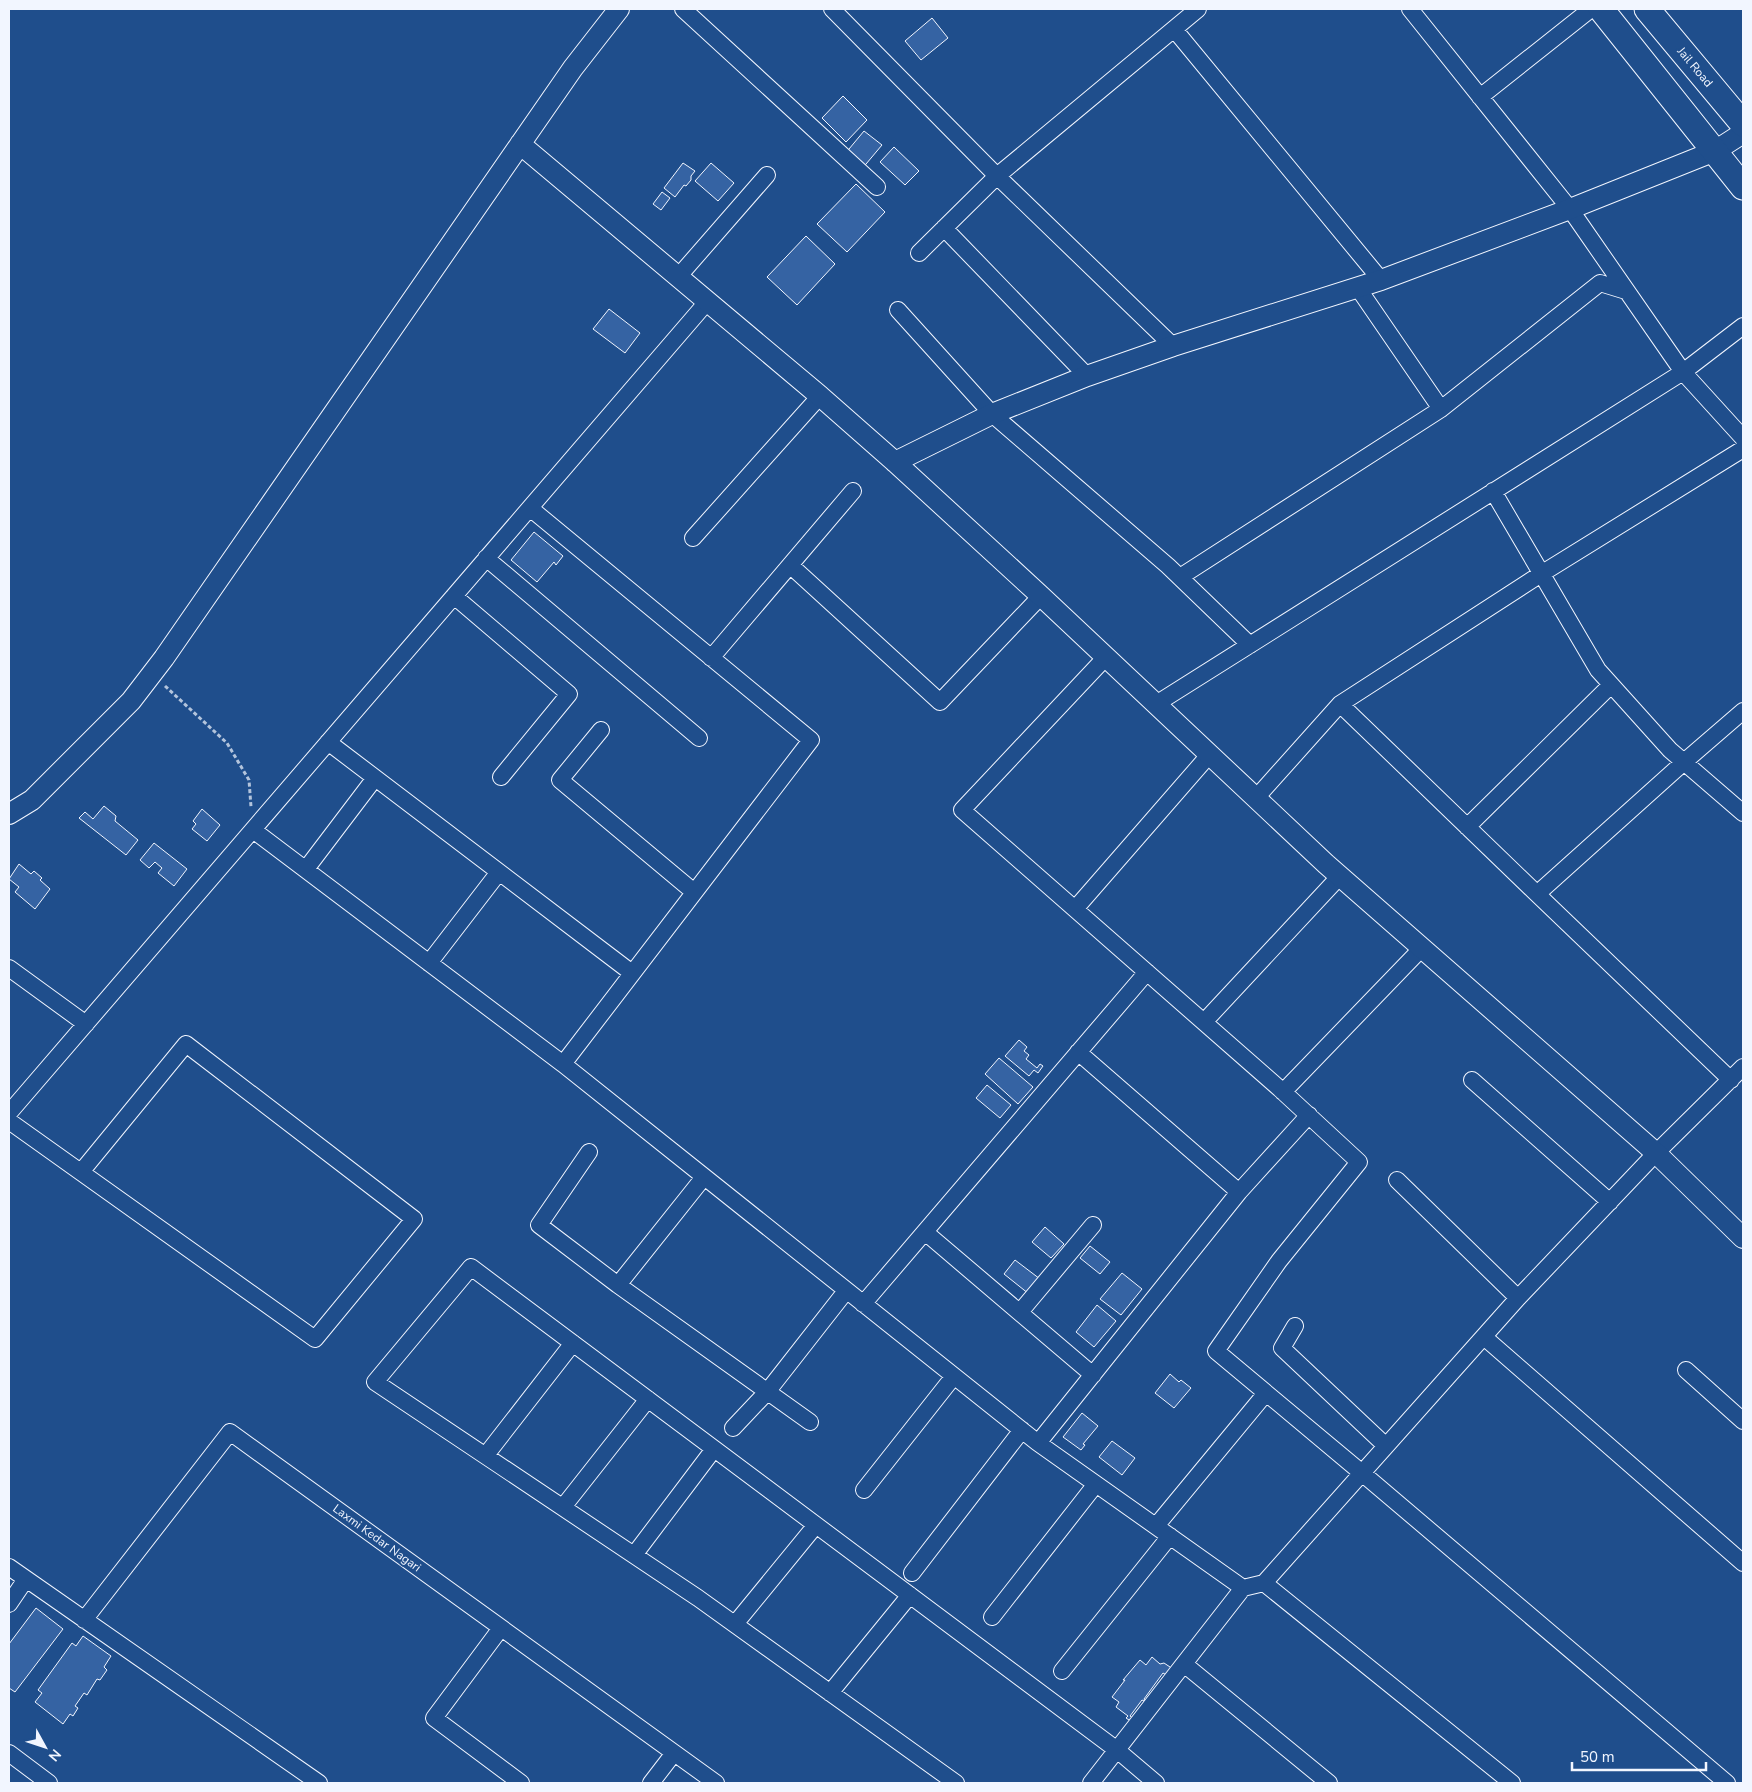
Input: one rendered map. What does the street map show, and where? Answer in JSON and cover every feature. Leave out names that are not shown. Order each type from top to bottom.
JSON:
[{"type":"main road","points":[[1601,9],[1743,187]]},
{"type":"main road","name":"Jail Road","points":[[1647,9],[1743,124]]},
{"type":"street","points":[[9,814],[32,800],[131,701],[573,68],[619,9]]},
{"type":"street","points":[[683,9],[877,187]]},
{"type":"street","points":[[832,9],[997,176],[1173,346]]},
{"type":"street","points":[[919,253],[997,176],[1198,9]]},
{"type":"street","points":[[1410,9],[1570,209],[1683,372],[1743,438]]},
{"type":"street","points":[[1480,97],[1591,9]]},
{"type":"street","points":[[1174,29],[1381,280]]},
{"type":"street","points":[[895,462],[992,414],[1087,376],[1173,346],[1381,280],[1570,209],[1715,151],[1743,133]]},
{"type":"street","points":[[520,144],[820,396],[895,462],[1340,876],[1656,1153],[1743,1238]]},
{"type":"street","points":[[678,277],[767,175]]},
{"type":"street","points":[[944,228],[1087,376]]},
{"type":"street","points":[[1180,577],[1441,409],[1600,283],[1626,290]]},
{"type":"street","points":[[1358,288],[1441,409]]},
{"type":"street","points":[[9,1113],[707,302]]},
{"type":"street","points":[[898,310],[992,414],[1180,577],[1250,645]]},
{"type":"street","points":[[1156,704],[1683,372],[1743,326]]},
{"type":"street","points":[[693,538],[820,396]]},
{"type":"street","points":[[1256,798],[1340,704],[1541,574],[1743,449]]},
{"type":"street","points":[[711,658],[853,491]]},
{"type":"street","points":[[1493,492],[1598,670],[1670,750],[1743,813]]},
{"type":"street","points":[[530,508],[811,740],[563,1064]]},
{"type":"street","points":[[486,558],[699,738]]},
{"type":"street","points":[[790,565],[940,702],[1041,596]]},
{"type":"street","points":[[454,596],[568,694],[501,777]]},
{"type":"street","points":[[1106,657],[962,810],[1284,1092],[1359,1162],[1279,1261],[1216,1351],[1727,1783]]},
{"type":"street","points":[[1468,827],[1611,685]]},
{"type":"street","points":[[1340,704],[1731,1080]]},
{"type":"street","points":[[1537,894],[1684,762],[1743,712]]},
{"type":"street","points":[[601,730],[560,780],[694,892]]},
{"type":"street","points":[[328,742],[632,973]]},
{"type":"street","points":[[1075,909],[1210,754]]},
{"type":"street","points":[[306,870],[375,778]]},
{"type":"street","points":[[253,830],[563,1064],[1038,1443],[1243,1588]]},
{"type":"street","points":[[430,963],[499,872]]},
{"type":"street","points":[[1204,1022],[1340,876]]},
{"type":"street","points":[[1284,1092],[1422,948]]},
{"type":"street","points":[[9,968],[86,1024]]},
{"type":"street","points":[[863,1304],[1147,972]]},
{"type":"street","points":[[9,1120],[81,1172],[315,1339],[414,1219],[186,1044],[81,1172]]},
{"type":"street","points":[[1078,1052],[1239,1192]]},
{"type":"street","points":[[1091,1783],[1243,1588],[1264,1583],[1518,1298],[1656,1153],[1743,1067]]},
{"type":"street","points":[[1472,1080],[1610,1202]]},
{"type":"street","points":[[1038,1443],[1239,1192],[1309,1115]]},
{"type":"street","points":[[588,1152],[540,1225],[618,1285],[810,1422]]},
{"type":"street","points":[[618,1285],[704,1177]]},
{"type":"street","points":[[1397,1180],[1518,1298]]},
{"type":"street","points":[[1020,1312],[1093,1225]]},
{"type":"street","points":[[925,1232],[1093,1375]]},
{"type":"street","points":[[956,1783],[735,1624],[375,1382],[471,1267],[1117,1750],[1156,1783]]},
{"type":"street","points":[[733,1428],[767,1392],[846,1290]]},
{"type":"street","points":[[1295,1326],[1282,1348],[1386,1446]]},
{"type":"street","points":[[1484,1336],[1743,1562]]},
{"type":"street","points":[[486,1455],[573,1343]]},
{"type":"street","points":[[1686,1370],[1743,1421]]},
{"type":"street","points":[[864,1490],[954,1376]]},
{"type":"street","points":[[1156,1526],[1266,1393]]},
{"type":"street","points":[[563,1507],[648,1399]]},
{"type":"street","points":[[912,1573],[1022,1430]]},
{"type":"street","name":"Laxmi Kedar Nagari","points":[[84,1620],[230,1432],[716,1783]]},
{"type":"street","points":[[634,1555],[714,1448]]},
{"type":"street","points":[[992,1617],[1096,1484]]},
{"type":"street","points":[[735,1624],[816,1525]]},
{"type":"street","points":[[1062,1671],[1170,1536]]},
{"type":"street","points":[[9,1567],[318,1783]]},
{"type":"street","points":[[9,1604],[26,1579]]},
{"type":"street","points":[[1264,1583],[1512,1783]]},
{"type":"street","points":[[830,1693],[910,1595]]},
{"type":"street","points":[[501,1628],[434,1718],[521,1783]]},
{"type":"street","points":[[1184,1664],[1329,1783]]},
{"type":"street","points":[[9,1753],[49,1783]]},
{"type":"street","points":[[652,1783],[674,1753]]},
{"type":"path","points":[[151,674],[227,743],[249,780],[253,830]]},
{"type":"building","points":[[932,18],[948,38],[921,60],[905,41]]},
{"type":"building","points":[[843,96],[867,120],[846,142],[822,118]]},
{"type":"building","points":[[864,131],[882,145],[861,170],[844,155]]},
{"type":"building","points":[[894,147],[919,171],[905,185],[880,162]]},
{"type":"building","points":[[683,163],[695,171],[691,176],[691,180],[686,186],[684,185],[675,197],[664,188]]},
{"type":"building","points":[[711,163],[734,183],[718,201],[695,181]]},
{"type":"building","points":[[856,184],[885,212],[847,252],[817,224]]},
{"type":"building","points":[[662,192],[670,198],[661,210],[653,204]]},
{"type":"building","points":[[806,236],[835,264],[797,305],[767,277]]},
{"type":"building","points":[[609,309],[640,333],[625,353],[593,329]]},
{"type":"building","points":[[534,532],[563,556],[556,565],[554,562],[537,582],[511,560]]},
{"type":"building","points":[[104,806],[116,816],[115,821],[138,840],[126,855],[79,818],[85,812],[93,819]]},
{"type":"building","points":[[202,809],[220,825],[207,841],[192,829],[196,824],[193,821]]},
{"type":"building","points":[[154,843],[187,869],[174,886],[158,873],[162,868],[155,862],[149,868],[140,860]]},
{"type":"building","points":[[19,864],[31,874],[34,871],[50,889],[35,909],[15,892],[19,887],[9,879]]},
{"type":"building","points":[[1019,1040],[1027,1047],[1024,1051],[1029,1055],[1026,1059],[1037,1068],[1040,1064],[1043,1066],[1038,1073],[1034,1070],[1029,1076],[1005,1056]]},
{"type":"building","points":[[999,1058],[1033,1087],[1018,1104],[985,1074]]},
{"type":"building","points":[[987,1085],[1011,1105],[1000,1118],[976,1098]]},
{"type":"building","points":[[1045,1227],[1064,1244],[1051,1258],[1032,1242]]},
{"type":"building","points":[[1090,1246],[1110,1262],[1100,1274],[1080,1258]]},
{"type":"building","points":[[1015,1260],[1040,1279],[1029,1294],[1004,1274]]},
{"type":"building","points":[[1122,1273],[1142,1289],[1121,1315],[1100,1299]]},
{"type":"building","points":[[1097,1305],[1116,1321],[1094,1347],[1076,1332]]},
{"type":"building","points":[[1170,1374],[1179,1382],[1181,1380],[1191,1388],[1174,1408],[1155,1393]]},
{"type":"building","points":[[1082,1413],[1098,1426],[1083,1444],[1085,1445],[1081,1450],[1063,1437]]},
{"type":"building","points":[[1112,1441],[1135,1458],[1122,1475],[1099,1457]]},
{"type":"building","points":[[36,1608],[63,1629],[15,1692],[9,1688],[9,1644]]},
{"type":"building","points":[[83,1636],[111,1656],[104,1667],[107,1670],[100,1680],[97,1679],[87,1695],[84,1693],[75,1706],[78,1708],[73,1716],[70,1714],[63,1724],[35,1702],[42,1693],[38,1690],[72,1643],[76,1646]]},
{"type":"building","points":[[1152,1657],[1160,1664],[1164,1663],[1173,1669],[1168,1676],[1163,1673],[1144,1699],[1146,1702],[1142,1700],[1130,1716],[1134,1719],[1132,1722],[1126,1718],[1128,1716],[1116,1707],[1119,1702],[1112,1697],[1140,1660],[1146,1665]]}]
